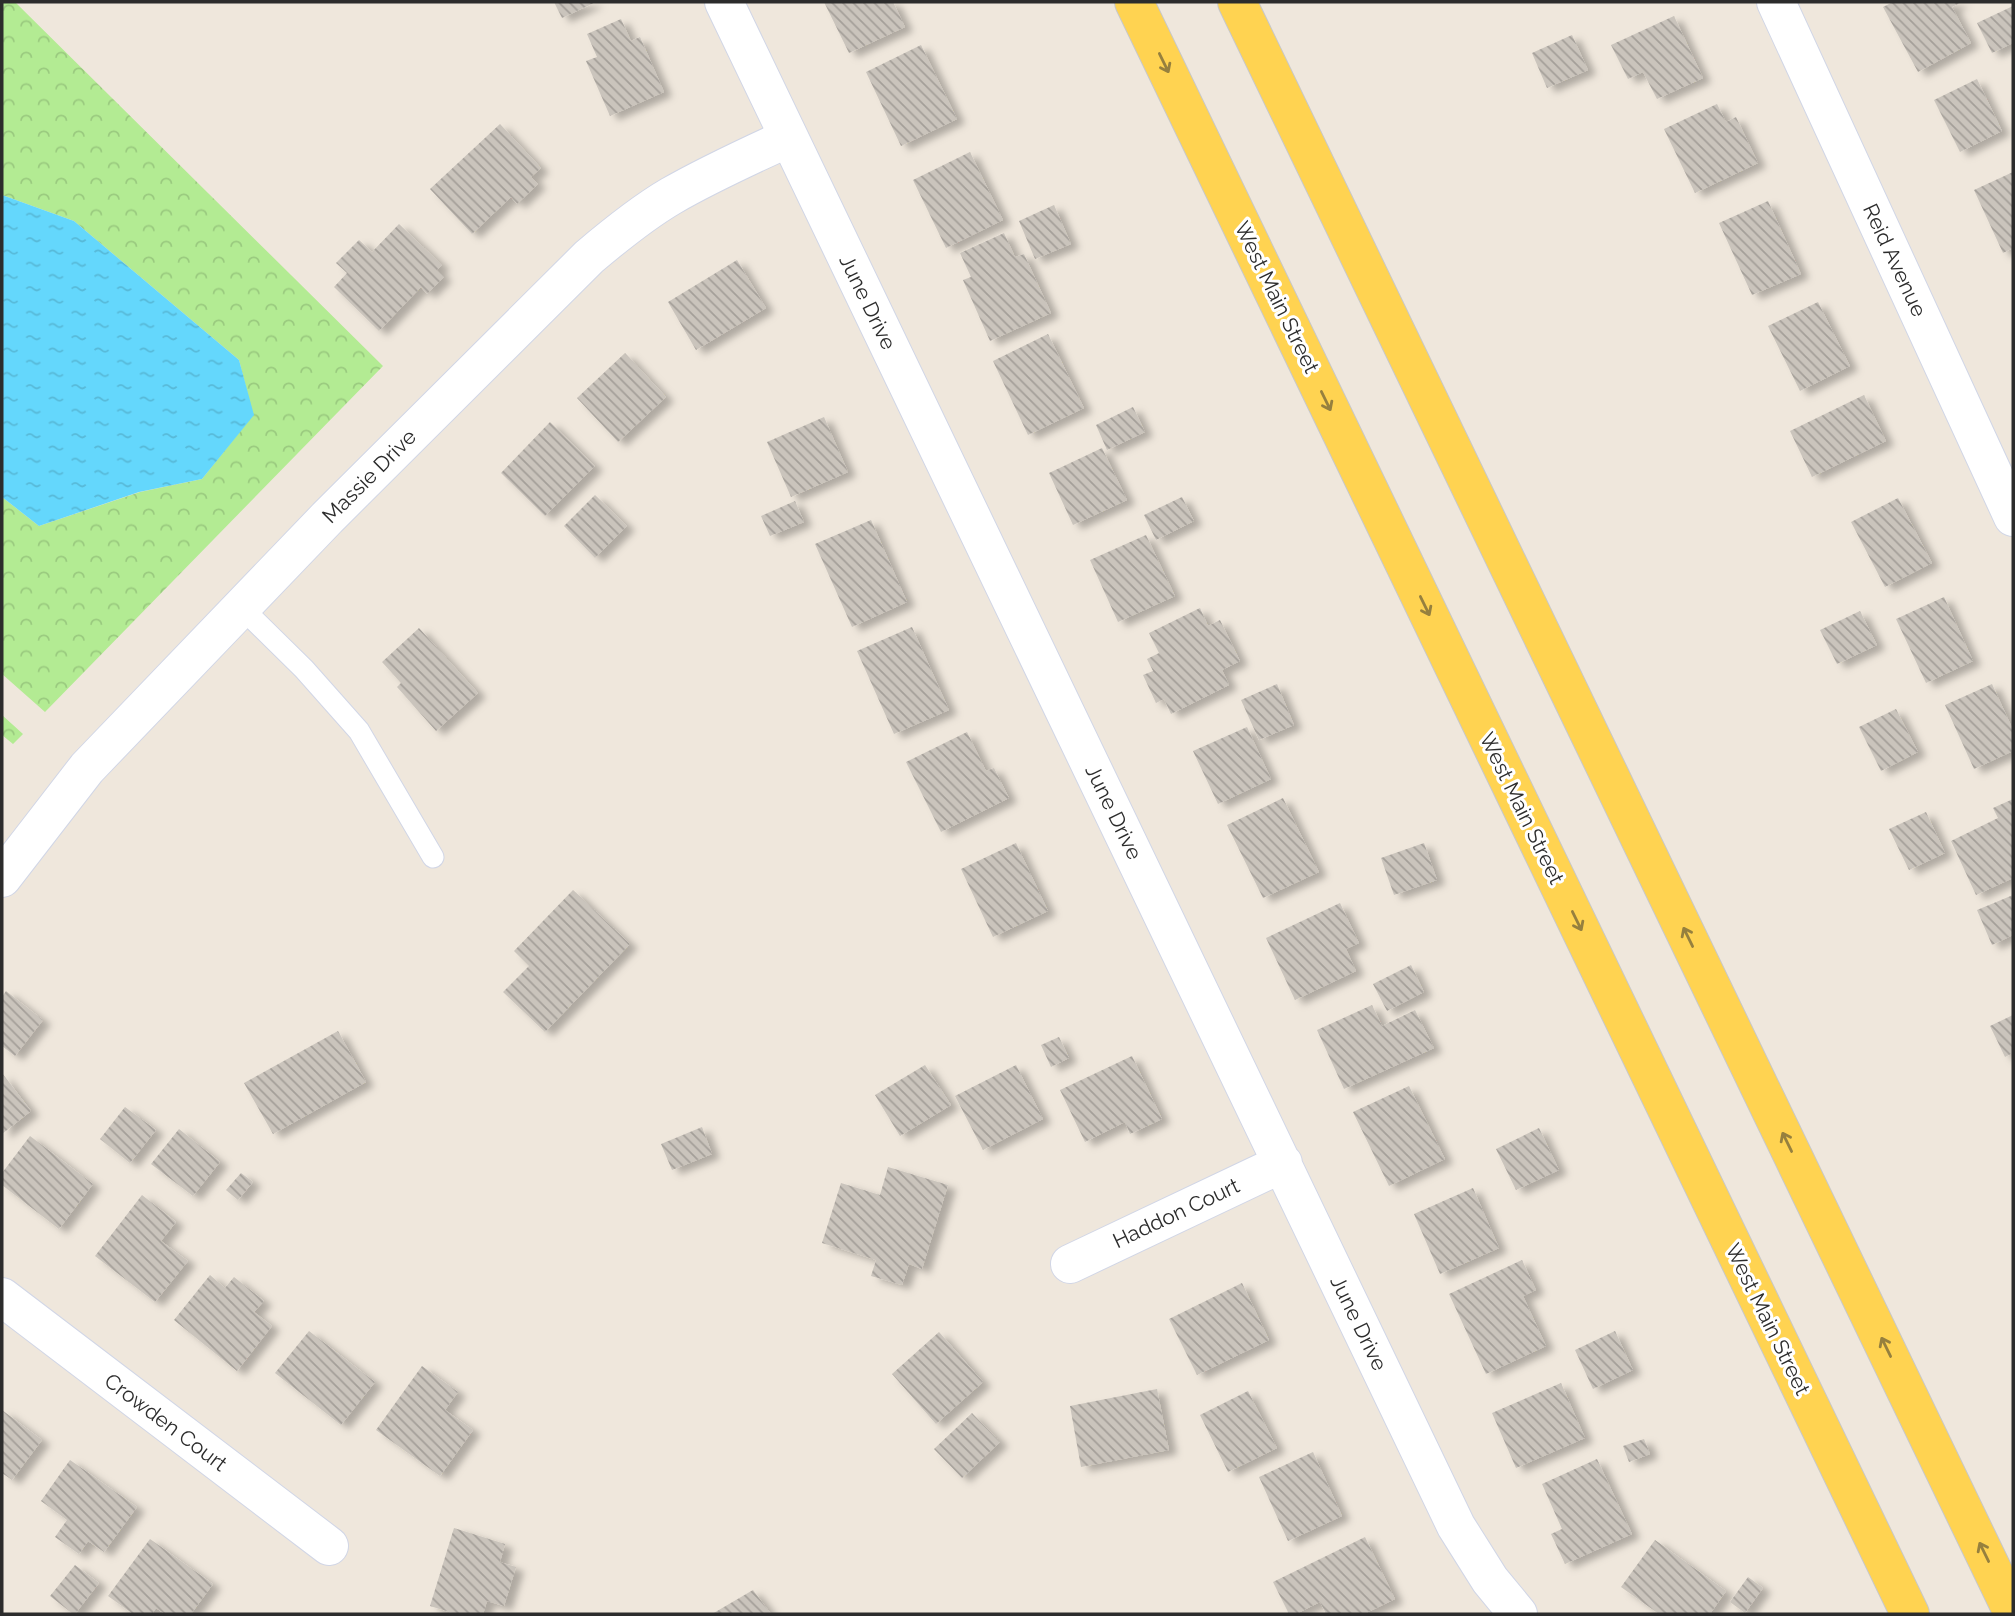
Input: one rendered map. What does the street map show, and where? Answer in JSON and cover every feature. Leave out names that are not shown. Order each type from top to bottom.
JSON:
[{"type":"main road","name":"West Main Street","points":[[1135,2],[1910,1614]]},
{"type":"main road","points":[[1237,2],[2013,1613]]},
{"type":"street","name":"June Drive","points":[[724,2],[1456,1526],[1490,1580],[1518,1614]]},
{"type":"street","name":"Reid Avenue","points":[[1776,2],[2013,517]]},
{"type":"street","name":"Massie Drive","points":[[2,878],[87,768],[346,499],[579,267],[624,228],[669,197],[708,175],[789,138]]},
{"type":"street","name":"Haddon Court","points":[[1070,1264],[1283,1163]]},
{"type":"street","name":"Crowden Court","points":[[2,1297],[329,1546]]},
{"type":"lane","points":[[242,607],[359,731],[433,857]]},
{"type":"green space","points":[[2,2],[15,2],[383,366],[45,712],[2,674],[2,497],[39,526],[140,492],[202,479],[253,415],[239,360],[74,221],[2,195]]},
{"type":"green space","points":[[2,715],[23,734],[13,744],[2,735]]},
{"type":"water","points":[[2,195],[74,221],[239,360],[254,415],[202,479],[139,492],[39,526],[2,497]]},
{"type":"building","points":[[554,2],[596,2],[562,18]]},
{"type":"building","points":[[824,2],[893,2],[905,27],[849,53]]},
{"type":"building","points":[[1893,2],[1962,2],[1952,7],[1971,43],[1918,72],[1883,7]]},
{"type":"building","points":[[2013,6],[2013,43],[1992,53],[1977,23]]},
{"type":"building","points":[[1674,16],[1703,78],[1657,99],[1643,72],[1628,79],[1611,45]]},
{"type":"building","points":[[621,19],[631,41],[640,37],[664,92],[610,116],[586,61],[597,57],[587,34]]},
{"type":"building","points":[[1572,35],[1588,70],[1547,88],[1532,53]]},
{"type":"building","points":[[921,45],[957,119],[901,146],[866,72]]},
{"type":"building","points":[[1977,79],[2002,131],[1960,152],[1934,100]]},
{"type":"building","points":[[1717,104],[1726,122],[1736,117],[1758,163],[1695,193],[1664,129]]},
{"type":"building","points":[[500,124],[541,168],[531,177],[538,184],[517,204],[511,197],[472,234],[430,189]]},
{"type":"building","points":[[970,152],[1003,220],[946,248],[913,180]]},
{"type":"building","points":[[2013,172],[2013,248],[2003,253],[1974,190]]},
{"type":"building","points":[[1768,201],[1801,274],[1752,295],[1719,223]]},
{"type":"building","points":[[1054,205],[1071,244],[1035,259],[1019,221]]},
{"type":"building","points":[[399,224],[442,265],[437,270],[444,277],[427,294],[421,287],[379,331],[334,287],[347,273],[336,263],[359,240],[372,252]]},
{"type":"building","points":[[1004,233],[1015,257],[1024,254],[1051,313],[990,341],[963,280],[971,277],[960,253]]},
{"type":"building","points":[[737,260],[766,308],[696,350],[668,302]]},
{"type":"building","points":[[1818,302],[1850,366],[1800,391],[1768,326]]},
{"type":"building","points":[[1048,334],[1084,408],[1028,435],[993,361]]},
{"type":"building","points":[[625,353],[666,397],[618,442],[577,398]]},
{"type":"building","points":[[1864,395],[1886,441],[1812,477],[1790,431]]},
{"type":"building","points":[[1133,407],[1145,432],[1107,450],[1096,425]]},
{"type":"building","points":[[824,417],[848,472],[791,497],[767,442]]},
{"type":"building","points":[[550,422],[595,466],[545,516],[501,473]]},
{"type":"building","points":[[1102,448],[1127,500],[1073,525],[1049,473]]},
{"type":"building","points":[[595,495],[627,526],[595,558],[564,526]]},
{"type":"building","points":[[1182,497],[1194,521],[1156,540],[1144,515]]},
{"type":"building","points":[[1898,498],[1932,563],[1885,587],[1851,522]]},
{"type":"building","points":[[795,501],[804,522],[770,536],[761,516]]},
{"type":"building","points":[[871,520],[907,602],[852,627],[815,544]]},
{"type":"building","points":[[1146,535],[1175,596],[1118,622],[1090,560]]},
{"type":"building","points":[[1944,597],[1973,661],[1926,683],[1896,619]]},
{"type":"building","points":[[1200,608],[1208,626],[1220,620],[1240,661],[1222,670],[1229,685],[1171,714],[1164,699],[1156,703],[1143,675],[1153,671],[1147,659],[1159,653],[1149,633]]},
{"type":"building","points":[[1860,611],[1877,645],[1837,664],[1820,630]]},
{"type":"building","points":[[912,627],[949,710],[894,734],[857,651]]},
{"type":"building","points":[[419,628],[478,693],[436,731],[397,687],[401,683],[382,662]]},
{"type":"building","points":[[1277,684],[1294,725],[1259,740],[1241,700]]},
{"type":"building","points":[[1992,684],[2013,730],[2013,751],[1974,769],[1945,705]]},
{"type":"building","points":[[1896,709],[1918,752],[1881,771],[1859,727]]},
{"type":"building","points":[[1247,727],[1271,779],[1218,804],[1193,751]]},
{"type":"building","points":[[967,732],[986,771],[994,768],[1009,798],[941,832],[906,762]]},
{"type":"building","points":[[1283,798],[1319,872],[1263,898],[1227,825]]},
{"type":"building","points":[[2013,799],[2013,878],[1976,895],[1951,841],[1998,818],[1993,808]]},
{"type":"building","points":[[1926,812],[1945,853],[1909,870],[1889,829]]},
{"type":"building","points":[[1016,843],[1048,911],[993,937],[961,869]]},
{"type":"building","points":[[1424,843],[1437,880],[1394,895],[1381,858]]},
{"type":"building","points":[[573,890],[630,944],[545,1032],[503,992],[529,966],[514,951]]},
{"type":"building","points":[[2013,895],[2013,935],[1992,945],[1977,910]]},
{"type":"building","points":[[1340,903],[1359,943],[1346,949],[1356,971],[1295,1000],[1266,938]]},
{"type":"building","points":[[1411,965],[1424,992],[1387,1011],[1373,984]]},
{"type":"building","points":[[6,991],[43,1020],[15,1056],[2,1046],[2,997]]},
{"type":"building","points":[[1372,1005],[1382,1026],[1415,1010],[1434,1048],[1344,1089],[1317,1030]]},
{"type":"building","points":[[2013,1015],[2013,1053],[2005,1057],[1990,1026]]},
{"type":"building","points":[[338,1031],[366,1082],[273,1134],[244,1083]]},
{"type":"building","points":[[1059,1037],[1069,1058],[1051,1067],[1041,1045]]},
{"type":"building","points":[[1132,1056],[1162,1119],[1130,1134],[1125,1122],[1085,1142],[1060,1090]]},
{"type":"building","points":[[925,1065],[951,1105],[900,1136],[875,1095]]},
{"type":"building","points":[[1016,1065],[1043,1119],[983,1150],[955,1096]]},
{"type":"building","points":[[2,1073],[31,1111],[2,1134]]},
{"type":"building","points":[[1409,1086],[1445,1159],[1389,1186],[1353,1112]]},
{"type":"building","points":[[125,1107],[156,1130],[130,1163],[100,1139]]},
{"type":"building","points":[[702,1127],[712,1154],[672,1170],[661,1144]]},
{"type":"building","points":[[1539,1128],[1559,1170],[1516,1190],[1496,1149]]},
{"type":"building","points":[[179,1129],[220,1162],[193,1196],[151,1164]]},
{"type":"building","points":[[30,1136],[93,1184],[59,1229],[2,1185],[2,1173]]},
{"type":"building","points":[[888,1167],[948,1185],[922,1269],[909,1264],[902,1285],[871,1276],[876,1260],[822,1243],[841,1183],[880,1195]]},
{"type":"building","points":[[241,1173],[253,1182],[238,1200],[226,1190]]},
{"type":"building","points":[[1473,1188],[1499,1248],[1440,1274],[1414,1214]]},
{"type":"building","points":[[142,1195],[176,1222],[161,1241],[188,1261],[155,1302],[95,1256]]},
{"type":"building","points":[[1522,1260],[1536,1290],[1523,1296],[1546,1346],[1486,1374],[1449,1294]]},
{"type":"building","points":[[210,1275],[225,1288],[234,1277],[264,1301],[254,1312],[272,1326],[237,1371],[174,1320]]},
{"type":"building","points":[[1242,1283],[1269,1340],[1197,1375],[1169,1319]]},
{"type":"building","points":[[309,1331],[375,1382],[341,1425],[275,1373]]},
{"type":"building","points":[[1615,1331],[1633,1370],[1593,1389],[1575,1350]]},
{"type":"building","points":[[939,1332],[983,1382],[936,1424],[892,1374]]},
{"type":"building","points":[[422,1366],[458,1392],[445,1410],[473,1430],[440,1476],[376,1430]]},
{"type":"building","points":[[1561,1383],[1585,1438],[1516,1468],[1492,1413]]},
{"type":"building","points":[[1157,1389],[1169,1450],[1081,1467],[1070,1406]]},
{"type":"building","points":[[1248,1391],[1277,1448],[1228,1472],[1200,1415]]},
{"type":"building","points":[[2,1410],[42,1440],[12,1480],[2,1473]]},
{"type":"building","points":[[972,1413],[1000,1442],[962,1478],[934,1449]]},
{"type":"building","points":[[1644,1439],[1650,1454],[1629,1462],[1623,1446]]},
{"type":"building","points":[[1313,1452],[1342,1516],[1288,1541],[1259,1477]]},
{"type":"building","points":[[1597,1459],[1632,1534],[1565,1564],[1551,1534],[1562,1529],[1542,1484]]},
{"type":"building","points":[[70,1460],[137,1507],[104,1552],[88,1541],[79,1554],[55,1537],[67,1520],[41,1501]]},
{"type":"building","points":[[454,1528],[505,1544],[500,1562],[516,1567],[504,1606],[487,1601],[483,1614],[456,1614],[430,1606]]},
{"type":"building","points":[[1365,1537],[1395,1599],[1364,1614],[1326,1614],[1320,1602],[1296,1614],[1289,1614],[1273,1582]]},
{"type":"building","points":[[150,1539],[213,1584],[191,1614],[165,1614],[156,1608],[152,1614],[133,1614],[108,1596]]},
{"type":"building","points":[[1655,1540],[1726,1591],[1710,1614],[1659,1614],[1621,1587]]},
{"type":"building","points":[[75,1565],[99,1583],[73,1614],[50,1596]]},
{"type":"building","points":[[1748,1577],[1763,1588],[1745,1613],[1730,1602]]},
{"type":"building","points":[[753,1590],[771,1614],[712,1614]]}]
